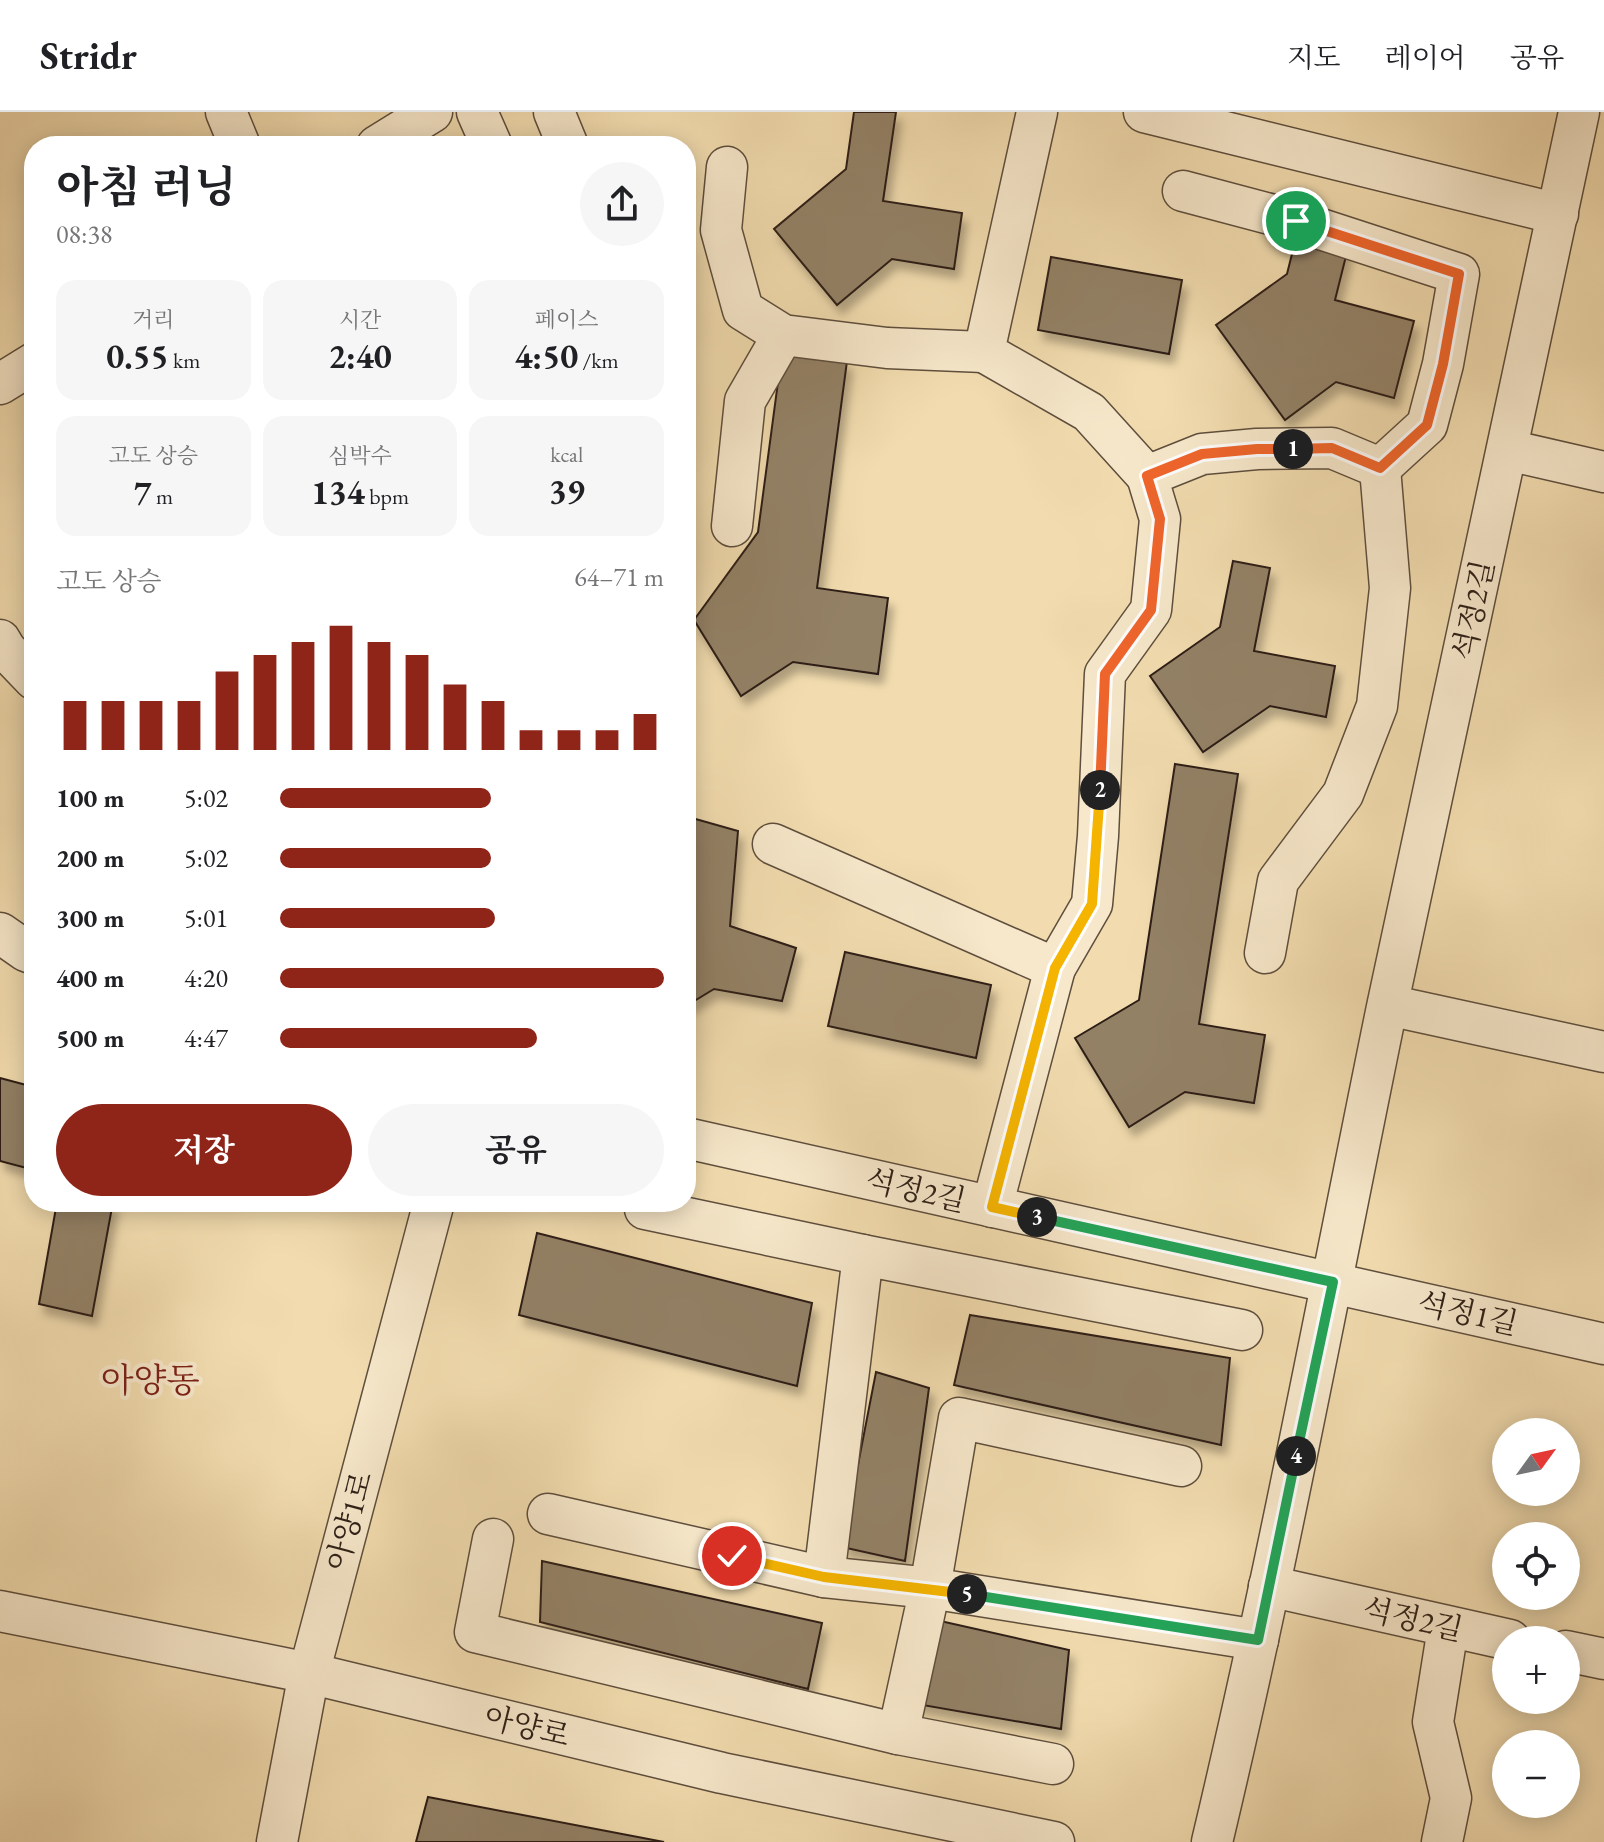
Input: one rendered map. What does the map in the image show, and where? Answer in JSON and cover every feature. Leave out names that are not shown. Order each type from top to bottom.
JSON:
[{"type":"street","points":[[226,112],[236,136]]},
{"type":"street","points":[[393,136],[432,112]]},
{"type":"street","points":[[477,112],[488,136]]},
{"type":"street","points":[[554,112],[564,136]]},
{"type":"street","points":[[984,352],[1037,112]]},
{"type":"street","points":[[1144,112],[1558,214]]},
{"type":"street","name":"석정2길","points":[[1212,1842],[1258,1640],[1388,1005],[1579,112]]},
{"type":"street","points":[[727,167],[721,230],[743,310],[783,335],[887,348],[984,352],[1089,412],[1147,476],[1160,519],[1151,610],[1105,674],[1092,904],[1055,968],[992,1207]]},
{"type":"street","points":[[1183,191],[1296,221],[1459,274],[1443,364],[1427,425],[1380,468]]},
{"type":"street","points":[[732,526],[745,401],[783,335]]},
{"type":"street","points":[[0,384],[24,369]]},
{"type":"street","points":[[1147,476],[1202,454],[1257,449],[1332,448],[1380,468]]},
{"type":"street","points":[[1508,450],[1604,472]]},
{"type":"street","points":[[1265,953],[1278,881],[1343,794],[1377,706],[1390,588],[1380,468]]},
{"type":"street","points":[[0,640],[24,669]]},
{"type":"street","points":[[773,844],[1055,968]]},
{"type":"street","points":[[0,933],[24,950]]},
{"type":"street","points":[[1388,1005],[1604,1052]]},
{"type":"street","name":"석정2길","points":[[696,1140],[1333,1282]]},
{"type":"street","name":"아양1로","points":[[277,1842],[309,1673],[431,1212]]},
{"type":"street","points":[[659,1212],[1242,1330]]},
{"type":"street","points":[[824,1577],[863,1255]]},
{"type":"street","name":"석정1길","points":[[1333,1282],[1604,1344]]},
{"type":"street","points":[[898,1734],[930,1588],[959,1418],[1181,1466]]},
{"type":"street","points":[[548,1514],[824,1577],[930,1588],[1258,1640]]},
{"type":"street","points":[[493,1539],[475,1632],[898,1734],[1053,1764]]},
{"type":"street","name":"석정2길","points":[[1269,1586],[1492,1637]]},
{"type":"street","name":"아양로","points":[[0,1611],[309,1673],[722,1773],[1054,1842]]},
{"type":"street","points":[[1442,1842],[1451,1798],[1433,1722],[1448,1628]]},
{"type":"street","points":[[1580,1654],[1604,1659]]},
{"type":"building","points":[[854,112],[896,112],[883,201],[962,213],[954,269],[892,259],[837,305],[774,229],[846,169]]},
{"type":"building","points":[[1298,230],[1349,244],[1335,300],[1414,321],[1394,398],[1336,382],[1285,420],[1216,325],[1287,274]]},
{"type":"building","points":[[1051,257],[1182,280],[1169,354],[1038,330]]},
{"type":"building","points":[[782,352],[847,361],[817,588],[888,598],[878,674],[793,662],[741,696],[696,623],[696,617],[758,532]]},
{"type":"building","points":[[1233,561],[1270,568],[1254,651],[1335,666],[1326,717],[1270,706],[1203,752],[1150,676],[1220,627]]},
{"type":"building","points":[[1175,764],[1238,774],[1199,1024],[1265,1035],[1254,1103],[1185,1092],[1129,1127],[1075,1038],[1139,1000]]},
{"type":"building","points":[[696,819],[738,831],[730,926],[796,948],[782,1001],[714,989],[696,1000]]},
{"type":"building","points":[[845,952],[991,985],[976,1058],[828,1026]]},
{"type":"building","points":[[0,1078],[24,1084],[24,1167],[0,1161]]},
{"type":"building","points":[[55,1212],[111,1212],[92,1316],[39,1304]]},
{"type":"building","points":[[537,1233],[812,1303],[797,1386],[519,1315]]},
{"type":"building","points":[[970,1315],[1230,1358],[1221,1445],[954,1385]]},
{"type":"building","points":[[876,1372],[929,1388],[905,1561],[842,1547]]},
{"type":"building","points":[[542,1561],[822,1623],[808,1689],[540,1622]]},
{"type":"building","points":[[927,1618],[1069,1650],[1061,1729],[911,1703]]},
{"type":"building","points":[[428,1797],[664,1842],[416,1842]]},
{"type":"district","name":"아양동","points":[[150,1380]]},
{"type":"route","points":[[732,1556],[824,1577],[930,1588],[1258,1640],[1333,1282],[992,1207],[1055,968],[1092,904],[1105,674],[1151,610],[1160,519],[1147,476],[1202,454],[1257,449],[1332,448],[1380,468],[1427,425],[1443,364],[1459,274],[1296,221]]}]
